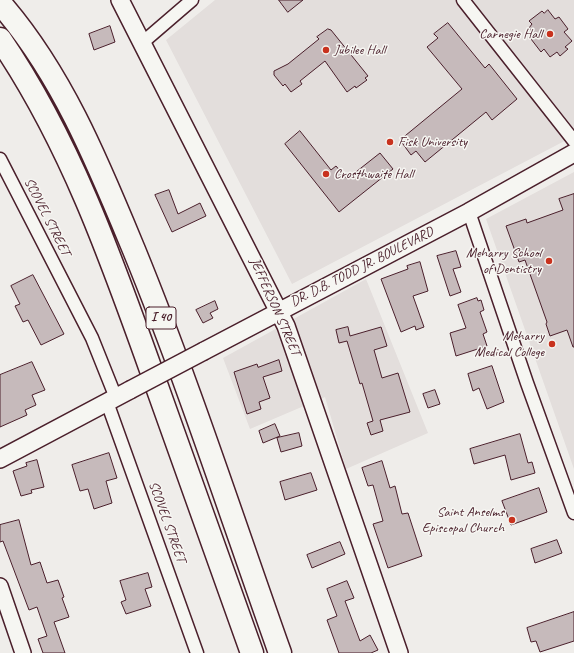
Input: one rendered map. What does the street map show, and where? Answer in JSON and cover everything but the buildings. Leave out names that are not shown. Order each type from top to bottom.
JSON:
[{"type":"highway","name":"I 40","points":[[0,3],[20,26],[69,104],[98,163],[160,314],[280,653]]},
{"type":"highway","points":[[0,39],[26,77]]},
{"type":"highway","name":"I 40","points":[[0,52],[26,77],[84,193],[134,323],[252,653]]},
{"type":"main road","name":"JEFFERSON STREET","points":[[120,0],[280,310],[304,375],[330,456],[399,653]]},
{"type":"main road","name":"DR. D.B. TODD JR. BOULEVARD","points":[[0,459],[280,310],[469,212],[574,153]]},
{"type":"street","points":[[142,43],[192,0]]},
{"type":"street","points":[[463,0],[574,141]]},
{"type":"street","name":"SCOVEL STREET","points":[[0,159],[92,338],[118,397],[197,653]]},
{"type":"street","points":[[469,212],[527,383],[574,513]]},
{"type":"street","points":[[0,586],[23,653]]},
{"type":"shaded area","name":"Fisk University","points":[[215,0],[574,0],[574,136],[292,284],[166,40]]},
{"type":"shaded area","name":"Meharry Medical College","points":[[574,172],[574,469],[486,219]]},
{"type":"shaded area","points":[[366,279],[428,433],[346,469],[325,397],[250,429],[223,358]]},
{"type":"place","name":"Carnegie Hall","points":[[550,34]]},
{"type":"place","name":"Jubilee Hall","points":[[326,50]]},
{"type":"place","name":"Fisk University","points":[[390,142]]},
{"type":"place","name":"Crosthwaite Hall","points":[[326,174]]},
{"type":"place","name":"Meharry School of Dentistry","points":[[549,261]]},
{"type":"place","name":"Meharry Medical College","points":[[552,344]]},
{"type":"place","name":"Saint Anselms Episcopal Church","points":[[512,520]]}]
